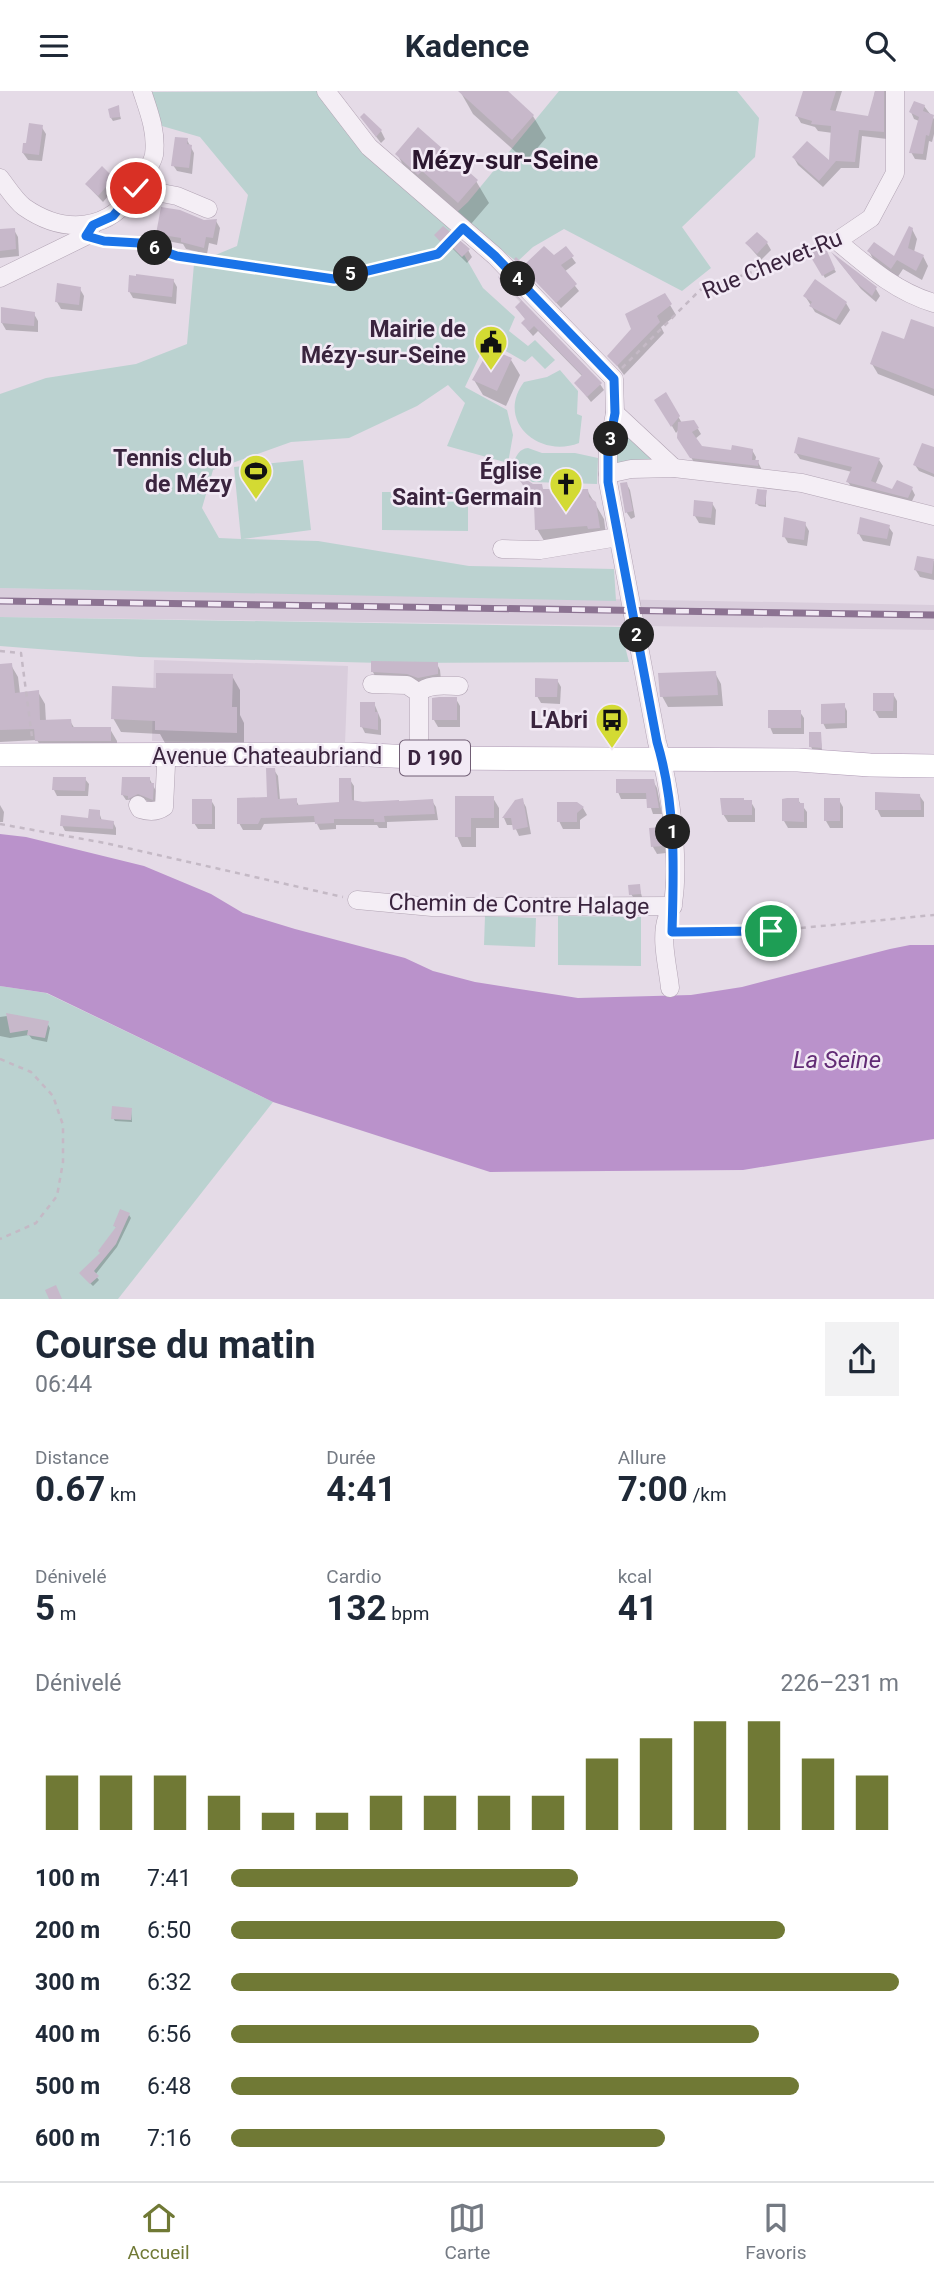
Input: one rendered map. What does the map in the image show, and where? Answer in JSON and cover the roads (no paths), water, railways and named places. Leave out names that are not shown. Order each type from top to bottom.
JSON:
[{"type":"main road","name":"Avenue Chateaubriand","points":[[0,755],[210,753],[419,757],[797,772],[870,765],[934,766]]},
{"type":"main road","name":"Avenue Chateaubriand","points":[[0,764],[664,766]]},
{"type":"street","points":[[0,278],[113,216],[136,188],[154,157],[154,126],[142,91]]},
{"type":"street","points":[[326,91],[369,148],[495,256],[614,379],[615,413],[608,451],[608,478],[664,766],[674,841],[673,906],[666,918],[664,933],[670,988]]},
{"type":"street","name":"Rue Chevet-Ru","points":[[895,91],[895,173],[871,218],[837,241],[881,278],[920,299],[934,303]]},
{"type":"street","points":[[0,177],[22,205],[46,219],[90,230]]},
{"type":"street","points":[[136,188],[177,196],[208,209]]},
{"type":"street","points":[[615,413],[674,467]]},
{"type":"street","points":[[608,478],[631,469],[674,467],[802,483],[934,516]]},
{"type":"street","points":[[502,549],[540,550],[618,537]]},
{"type":"street","points":[[372,684],[407,685],[418,693],[419,757]]},
{"type":"street","points":[[418,693],[431,686],[459,686]]},
{"type":"street","points":[[138,804],[145,811],[160,810],[164,807],[166,765]]},
{"type":"street","name":"Chemin de Contre Halage","points":[[357,900],[432,907],[673,906]]},
{"type":"water","name":"La Seine","points":[[0,834],[26,837],[144,866],[211,894],[243,913],[405,958],[433,971],[475,982],[578,998],[691,995],[742,987],[890,949],[910,945],[934,945],[934,1139],[743,1170],[490,1172],[273,1102],[47,993],[0,986]]},
{"type":"railway","points":[[0,601],[934,615]]},
{"type":"place","name":"Mairie de Mézy-sur-Seine","points":[[491,372]]},
{"type":"place","name":"Tennis club de Mézy","points":[[256,501]]},
{"type":"place","name":"Église Saint-Germain","points":[[566,514]]},
{"type":"place","name":"L'Abri","points":[[612,750]]},
{"type":"district","name":"Mézy-sur-Seine","points":[[505,160]]}]
